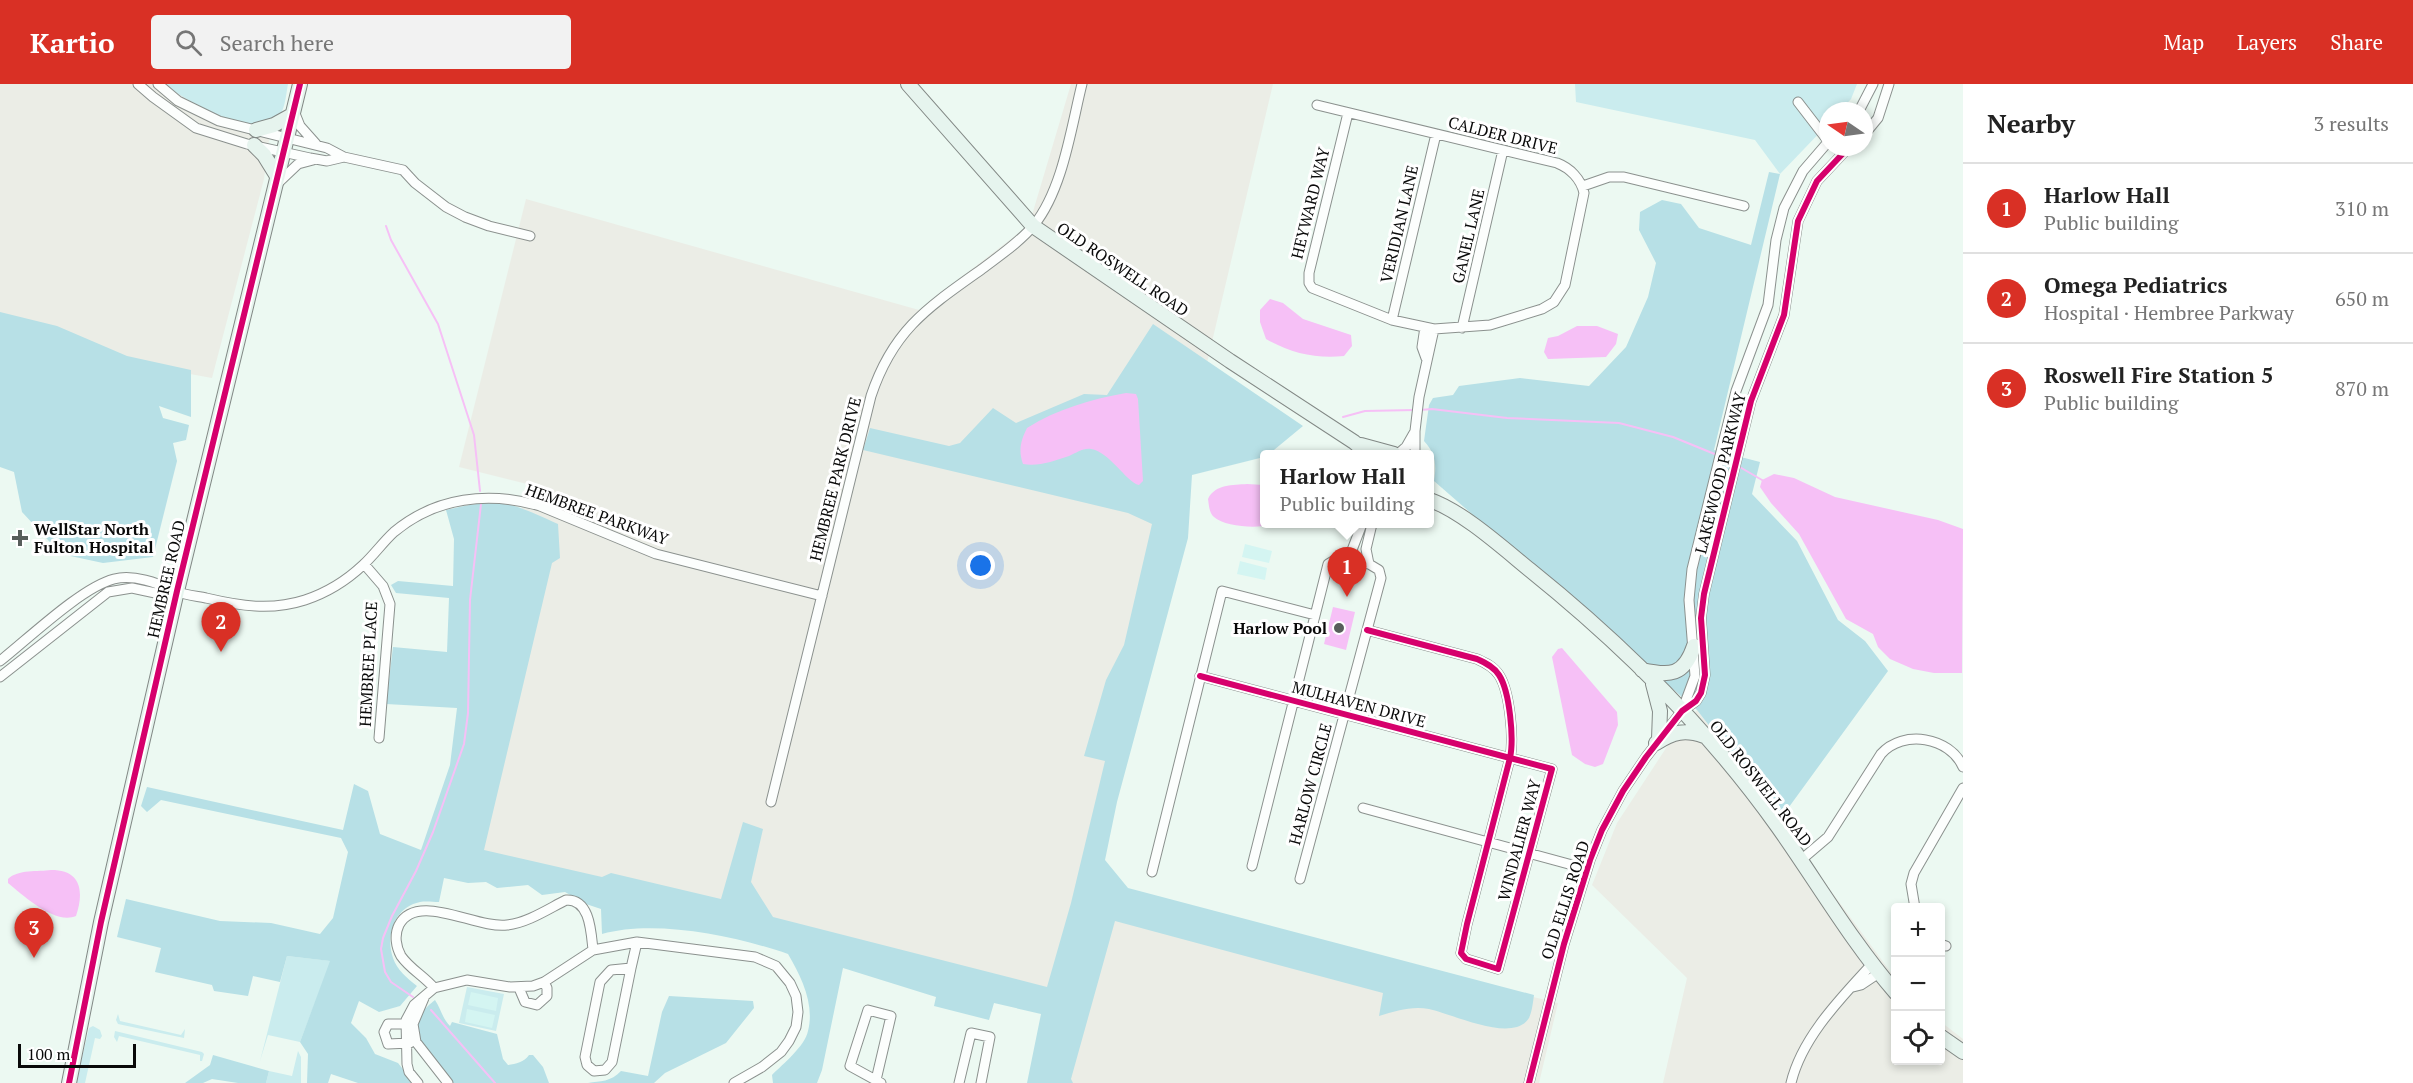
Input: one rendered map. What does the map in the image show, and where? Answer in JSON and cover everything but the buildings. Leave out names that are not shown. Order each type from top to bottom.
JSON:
[{"type":"street","points":[[138,84],[196,128],[254,145],[317,146],[345,157],[403,170],[415,183],[446,207],[465,217],[489,226],[530,236]]},
{"type":"street","points":[[158,84],[178,101],[219,121],[256,130],[315,159],[327,161],[345,157]]},
{"type":"street","name":"HEMBREE ROAD","points":[[69,1083],[101,922],[177,591],[300,84]]},
{"type":"street","name":"OLD ROSWELL ROAD","points":[[908,84],[1033,226],[1230,362],[1363,450]]},
{"type":"street","name":"HEMBREE PARK DRIVE","points":[[771,802],[871,396],[887,356],[904,332],[922,313],[998,257],[1033,226],[1046,207],[1054,189],[1082,84]]},
{"type":"street","points":[[1864,102],[1873,84]]},
{"type":"street","points":[[1873,124],[1878,118],[1889,84]]},
{"type":"street","points":[[1798,102],[1819,129]]},
{"type":"street","name":"CALDER DRIVE","points":[[1317,105],[1562,165],[1574,174],[1583,186]]},
{"type":"street","points":[[256,130],[274,125],[293,112],[304,132],[317,146]]},
{"type":"street","name":"HEYWARD WAY","points":[[1348,113],[1309,273],[1309,283],[1316,291],[1392,320],[1430,328],[1462,328],[1490,325],[1542,309],[1559,297],[1565,285],[1584,200],[1583,186]]},
{"type":"street","name":"VERIDIAN LANE","points":[[1392,320],[1436,134]]},
{"type":"street","points":[[254,145],[264,155],[276,182],[298,164],[315,159]]},
{"type":"street","name":"GANEL LANE","points":[[1462,328],[1503,150]]},
{"type":"street","name":"LAKEWOOD PARKWAY","points":[[1682,711],[1695,682],[1689,600],[1692,569],[1736,390],[1768,305],[1780,218],[1792,189],[1819,152]]},
{"type":"street","name":"LAKEWOOD PARKWAY","points":[[1682,711],[1696,701],[1704,683],[1705,664],[1701,618],[1704,594],[1751,401],[1784,315],[1798,220],[1817,181],[1833,156]]},
{"type":"street","points":[[1583,186],[1609,177],[1624,177],[1743,206]]},
{"type":"street","points":[[1415,450],[1415,431],[1426,358],[1422,347],[1430,328]]},
{"type":"street","points":[[1401,450],[1406,447],[1415,431]]},
{"type":"street","name":"OLD ROSWELL ROAD","points":[[1354,442],[1381,450]]},
{"type":"street","name":"HEMBREE PARKWAY","points":[[177,591],[240,606],[281,606],[303,600],[325,592],[345,580],[394,532],[426,512],[462,500],[500,498],[540,506],[656,554],[822,596]]},
{"type":"street","name":"OLD ROSWELL ROAD","points":[[1434,500],[1494,541],[1542,579],[1647,675],[1682,711],[1752,793],[1801,860],[1829,905],[1891,987]]},
{"type":"street","points":[[1346,559],[1353,550],[1361,528]]},
{"type":"street","name":"HARLOW CIRCLE","points":[[1300,879],[1381,578],[1379,570],[1369,564],[1366,549],[1371,528]]},
{"type":"street","points":[[1252,866],[1328,564],[1334,559],[1346,559],[1369,564]]},
{"type":"street","name":"HEMBREE PLACE","points":[[363,564],[383,586],[390,604],[379,738]]},
{"type":"street","points":[[0,661],[89,590],[108,581],[130,578],[163,585],[177,591]]},
{"type":"street","points":[[0,677],[108,592],[132,588],[160,594],[177,591]]},
{"type":"street","points":[[1152,872],[1222,591],[1315,615]]},
{"type":"street","points":[[1367,630],[1477,659],[1495,669],[1503,682],[1512,730],[1510,758],[1489,842]]},
{"type":"street","points":[[24,641],[32,651]]},
{"type":"street","points":[[1658,741],[1660,711],[1647,675],[1678,672],[1688,662],[1694,646]]},
{"type":"street","name":"MULHAVEN DRIVE","points":[[1200,676],[1510,758]]},
{"type":"street","name":"OLD ELLIS ROAD","points":[[1529,1083],[1557,967],[1587,869],[1615,804],[1658,741],[1682,711]]},
{"type":"street","points":[[1658,741],[1676,732],[1693,732],[1705,736]]},
{"type":"street","points":[[1801,860],[1828,837],[1881,754],[1893,743],[1911,739],[1941,745],[1955,754],[1963,767]]},
{"type":"street","name":"WINDALIER WAY","points":[[1489,842],[1461,953],[1466,959],[1498,969],[1552,769],[1510,758]]},
{"type":"street","points":[[1914,903],[1911,884],[1914,873],[1963,788]]},
{"type":"street","points":[[1363,808],[1587,869]]},
{"type":"street","points":[[434,988],[401,956],[396,939],[401,921],[406,916],[423,909],[505,926],[566,900],[572,900],[580,903],[585,909],[593,950]]},
{"type":"street","points":[[631,968],[611,970],[600,982],[585,1057],[587,1065],[594,1071],[605,1070],[612,1062],[637,942]]},
{"type":"street","points":[[418,1083],[406,1064],[412,1043],[409,1024],[424,998],[434,988],[467,980],[519,988],[544,982],[593,950],[637,942],[755,957],[776,966],[790,983],[796,996],[798,1012],[796,1027],[789,1041],[781,1052],[762,1067],[734,1083]]},
{"type":"street","points":[[1791,1083],[1798,1062],[1833,1008],[1853,987],[1861,985],[1875,969]]},
{"type":"street","points":[[519,988],[525,1002],[537,1005],[547,996],[544,982]]},
{"type":"street","points":[[868,1010],[891,1016],[878,1082],[850,1066],[868,1010]]},
{"type":"street","points":[[409,1024],[388,1024],[384,1037],[388,1044],[412,1043]]},
{"type":"street","points":[[959,1083],[971,1033],[990,1037],[981,1083]]},
{"type":"street","points":[[1945,1039],[1963,1052]]},
{"type":"street","points":[[412,1043],[448,1083]]},
{"type":"shaded area","points":[[0,84],[164,84],[240,121],[262,126],[271,124],[264,179],[212,378],[124,362],[0,316]]},
{"type":"shaded area","points":[[164,84],[288,84],[285,103],[279,117],[265,125],[251,125],[218,115]]},
{"type":"shaded area","points":[[1071,84],[1273,84],[1083,887],[1558,1003],[1539,1083],[1033,1083],[1055,994],[434,855],[474,719],[527,484],[459,467],[526,199],[919,310],[1029,225]]},
{"type":"shaded area","points":[[1575,84],[1857,84],[1848,102],[1819,102],[1819,133],[1780,174],[1755,140],[1576,102]]},
{"type":"shaded area","points":[[1769,172],[1780,174],[1714,450],[1760,462],[1752,494],[1797,541],[1838,620],[1865,641],[1888,671],[1781,818],[1697,710],[1434,481],[1434,450],[1431,450],[1424,441],[1429,405],[1433,398],[1453,395],[1459,386],[1520,378],[1589,386],[1626,347],[1648,297],[1656,263],[1639,230],[1640,212],[1662,200],[1681,204],[1699,228],[1751,245]]},
{"type":"shaded area","points":[[1270,299],[1283,303],[1303,319],[1351,335],[1352,346],[1344,356],[1324,357],[1294,351],[1266,339],[1260,322],[1260,310]]},
{"type":"shaded area","points":[[0,312],[57,326],[127,356],[191,370],[191,417],[159,406],[163,418],[189,425],[186,440],[173,443],[177,461],[153,557],[103,563],[61,554],[22,512],[14,472],[0,467]]},
{"type":"shaded area","points":[[1153,324],[1303,426],[1274,450],[1260,450],[1260,458],[1192,475],[1188,538],[1117,802],[1105,860],[1128,888],[1534,995],[1530,1016],[1521,1025],[1497,1028],[1422,1008],[1404,1009],[1379,1016],[1383,993],[1115,921],[1071,1079],[1073,1083],[1027,1083],[1041,1014],[994,1003],[989,1020],[934,1006],[936,997],[843,968],[822,1070],[817,1083],[773,1083],[772,1075],[803,1043],[810,1021],[806,991],[788,954],[744,941],[670,929],[646,928],[602,934],[601,909],[586,904],[565,892],[542,895],[528,885],[497,888],[486,882],[468,883],[444,878],[439,902],[422,902],[411,905],[398,916],[391,931],[393,958],[403,973],[417,986],[400,1006],[379,1012],[359,1001],[351,1023],[366,1038],[375,1054],[398,1063],[414,1083],[358,1083],[331,1074],[328,1083],[307,1083],[308,1054],[300,1042],[330,961],[287,956],[280,982],[253,976],[248,996],[214,991],[212,985],[155,972],[161,948],[117,937],[126,899],[220,921],[271,923],[320,934],[333,918],[348,852],[341,838],[161,800],[147,812],[141,806],[147,787],[343,830],[354,784],[368,791],[380,834],[421,850],[450,765],[457,708],[386,704],[393,647],[447,652],[449,598],[396,593],[391,585],[398,581],[453,586],[454,539],[446,510],[492,503],[515,506],[558,524],[560,558],[552,563],[484,850],[602,877],[611,873],[721,899],[743,822],[763,829],[751,882],[773,917],[1047,987],[1071,903],[1105,761],[1084,756],[1106,680],[1124,645],[1152,524],[1128,513],[863,450],[870,428],[949,446],[960,443],[993,408],[1016,423],[1084,394],[1107,395]]},
{"type":"shaded area","points":[[1577,326],[1597,326],[1618,334],[1616,344],[1606,357],[1548,359],[1544,352],[1548,338],[1558,336]]},
{"type":"shaded area","points":[[1126,393],[1136,394],[1138,399],[1143,481],[1139,485],[1129,479],[1105,455],[1091,449],[1046,463],[1023,464],[1021,445],[1027,428],[1050,415],[1075,406]]},
{"type":"shaded area","points":[[1774,474],[1794,478],[1835,497],[1938,520],[1963,529],[1962,673],[1934,673],[1913,669],[1890,659],[1878,647],[1873,634],[1846,619],[1799,534],[1760,487],[1762,480]]},
{"type":"shaded area","points":[[1260,485],[1260,526],[1234,525],[1212,515],[1208,499],[1211,494],[1225,486]]},
{"type":"shaded area","points":[[1245,544],[1272,551],[1269,563],[1242,557]]},
{"type":"shaded area","points":[[1240,561],[1267,568],[1265,580],[1237,574]]},
{"type":"shaded area","name":"Harlow Pool","points":[[1333,607],[1355,612],[1346,650],[1324,644]]},
{"type":"shaded area","points":[[1562,648],[1617,712],[1618,725],[1603,764],[1595,767],[1585,764],[1572,755],[1552,657],[1558,649]]},
{"type":"shaded area","points":[[1697,710],[1781,818],[1820,876],[1891,973],[1891,1065],[1945,1065],[1945,1025],[1963,1039],[1963,1083],[1663,1083],[1687,978],[1592,885],[1617,823],[1672,739]]},
{"type":"shaded area","points":[[61,871],[75,878],[80,891],[76,916],[68,918],[49,913],[8,883],[8,879],[17,874]]},
{"type":"shaded area","points":[[287,956],[331,961],[300,1042],[268,1035],[260,1061]]},
{"type":"shaded area","points":[[467,987],[504,994],[496,1031],[459,1023]]},
{"type":"shaded area","points":[[471,992],[498,998],[496,1011],[468,1005]]},
{"type":"shaded area","points":[[669,996],[753,1001],[754,1008],[726,1043],[665,1073],[654,1083],[588,1083],[609,1079],[621,1071],[648,1076],[662,1012]]},
{"type":"shaded area","points":[[435,1000],[450,1026],[452,1022],[497,1034],[503,1059],[508,1065],[533,1055],[543,1067],[549,1083],[450,1083],[425,1051],[417,1032],[417,1023],[421,1014]]},
{"type":"shaded area","points":[[467,1009],[495,1015],[492,1028],[465,1022]]},
{"type":"shaded area","points":[[118,1014],[120,1021],[181,1035],[185,1029],[184,1038],[118,1024],[116,1020]]},
{"type":"shaded area","points":[[93,1026],[100,1030],[102,1036],[100,1039],[95,1038],[85,1083],[76,1083],[89,1028]]},
{"type":"shaded area","points":[[115,1031],[202,1052],[204,1054],[202,1061],[200,1061],[200,1055],[119,1036],[117,1042],[114,1037]]},
{"type":"shaded area","points":[[298,1051],[301,1057],[301,1083],[266,1083],[269,1071],[292,1076]]},
{"type":"shaded area","points":[[213,1055],[269,1071],[266,1083],[238,1083],[212,1079],[203,1083],[185,1083],[210,1065]]},
{"type":"waterway","points":[[386,226],[391,240],[438,324],[474,435],[480,491]]},
{"type":"waterway","points":[[1420,410],[1432,409],[1507,418],[1619,423],[1673,437],[1717,455]]},
{"type":"waterway","points":[[1343,417],[1365,411],[1415,410]]},
{"type":"waterway","points":[[1723,458],[1734,463]]},
{"type":"waterway","points":[[1738,466],[1762,480]]},
{"type":"waterway","points":[[413,997],[391,982],[385,972],[381,949],[392,916],[416,871],[433,832],[464,744],[468,713],[470,600],[481,504]]},
{"type":"waterway","points":[[431,1010],[495,1083]]},
{"type":"cycle path","points":[[69,1083],[101,922],[177,591],[300,84]]},
{"type":"cycle path","points":[[1529,1083],[1564,944],[1590,860],[1602,830],[1623,791],[1646,757],[1682,711],[1696,701],[1701,693],[1705,675],[1701,618],[1704,594],[1751,401],[1784,315],[1798,221],[1817,181],[1841,156]]},
{"type":"cycle path","points":[[1200,676],[1510,758],[1461,953],[1466,959],[1498,969],[1552,769],[1510,758],[1511,728],[1506,692],[1499,675],[1492,667],[1477,659],[1367,630]]},
{"type":"place","name":"WellStar North Fulton Hospital","points":[[20,538]]},
{"type":"place","name":"Harlow Hall","points":[[1347,597]]},
{"type":"place","name":"Harlow Pool","points":[[1339,628]]},
{"type":"place","name":"Omega Pediatrics","points":[[221,652]]},
{"type":"place","name":"Roswell Fire Station 5","points":[[34,958]]}]
